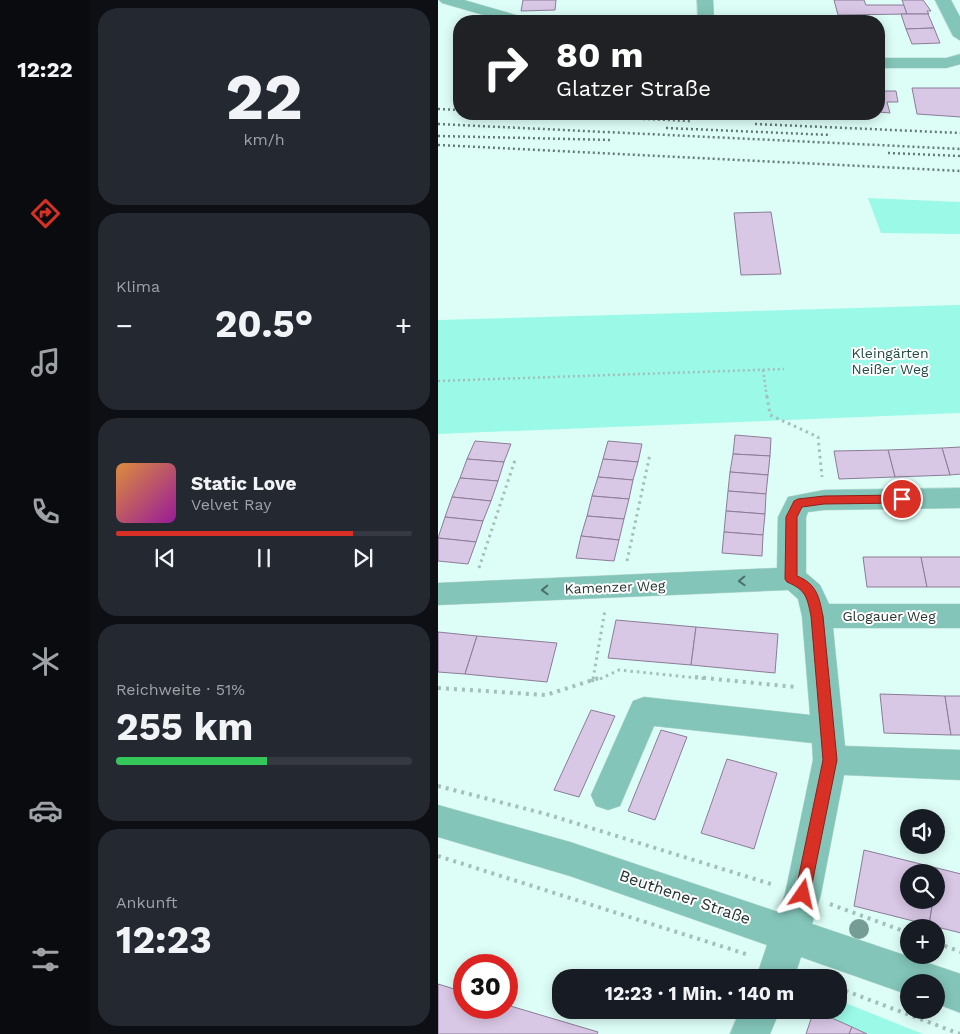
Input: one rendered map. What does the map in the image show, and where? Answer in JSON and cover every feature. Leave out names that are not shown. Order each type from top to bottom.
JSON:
[{"type":"street","points":[[447,0],[464,2],[502,15]]},
{"type":"street","points":[[705,0],[706,15]]},
{"type":"street","points":[[943,0],[955,16],[960,36]]},
{"type":"street","points":[[885,63],[946,63],[960,59]]},
{"type":"street","points":[[782,959],[803,894],[828,746],[817,616],[813,598],[804,584],[791,579],[792,517],[811,502],[960,498]]},
{"type":"street","name":"Kamenzer Weg","points":[[438,594],[791,579]]},
{"type":"street","name":"Glogauer Weg","points":[[817,616],[960,616]]},
{"type":"street","points":[[608,795],[644,711],[828,746],[960,765]]},
{"type":"street","name":"Beuthener Straße","points":[[438,821],[570,859],[782,959],[900,978]]},
{"type":"street","points":[[945,989],[960,994]]},
{"type":"street","points":[[750,1034],[756,1019]]},
{"type":"path","points":[[438,381],[784,369]]},
{"type":"path","points":[[763,370],[770,415],[785,425],[803,429],[818,437],[821,451],[811,502]]},
{"type":"path","points":[[592,682],[650,454]]},
{"type":"path","points":[[471,593],[516,457]]},
{"type":"path","points":[[438,688],[546,695],[592,682],[619,670],[824,690]]},
{"type":"path","points":[[438,786],[546,814],[803,894],[900,930]]},
{"type":"path","points":[[438,856],[782,959]]},
{"type":"path","points":[[945,946],[960,952]]},
{"type":"path","points":[[847,991],[960,1034]]},
{"type":"green space","points":[[868,198],[960,202],[960,234],[881,233]]},
{"type":"green space","name":"Kleingärten Neißer Weg","points":[[960,305],[960,413],[438,434],[438,320]]},
{"type":"green space","points":[[847,1004],[923,1034],[867,1034],[834,1019],[847,1019]]},
{"type":"building","points":[[523,0],[556,0],[555,10],[521,11]]},
{"type":"building","points":[[834,0],[864,0],[866,5],[904,5],[907,14],[838,15]]},
{"type":"building","points":[[902,0],[923,0],[931,11],[927,11],[929,14],[907,14]]},
{"type":"building","points":[[901,14],[928,14],[934,28],[906,29]]},
{"type":"building","points":[[934,28],[940,43],[912,44],[906,29]]},
{"type":"building","points":[[912,88],[961,88],[961,117],[917,114]]},
{"type":"building","points":[[885,91],[896,91],[898,102],[887,102],[890,113],[885,113]]},
{"type":"building","points":[[771,212],[781,274],[741,275],[734,213]]},
{"type":"building","points":[[735,435],[771,438],[770,456],[733,454]]},
{"type":"building","points":[[475,441],[511,444],[504,462],[467,459]]},
{"type":"building","points":[[608,441],[642,444],[638,462],[603,459]]},
{"type":"building","points":[[961,447],[961,474],[950,475],[942,448]]},
{"type":"building","points":[[942,448],[950,475],[895,477],[888,450]]},
{"type":"building","points":[[888,450],[895,477],[839,479],[834,451]]},
{"type":"building","points":[[733,454],[770,456],[768,475],[730,472]]},
{"type":"building","points":[[467,459],[504,462],[498,481],[460,478]]},
{"type":"building","points":[[603,459],[638,462],[633,480],[598,477]]},
{"type":"building","points":[[730,472],[768,475],[766,494],[728,491]]},
{"type":"building","points":[[598,477],[633,480],[629,499],[592,496]]},
{"type":"building","points":[[460,478],[498,481],[491,501],[452,497]]},
{"type":"building","points":[[728,491],[766,494],[765,514],[726,511]]},
{"type":"building","points":[[592,496],[629,499],[624,519],[587,516]]},
{"type":"building","points":[[452,497],[491,501],[483,521],[445,517]]},
{"type":"building","points":[[726,511],[765,514],[763,535],[724,532]]},
{"type":"building","points":[[587,516],[624,519],[619,540],[581,536]]},
{"type":"building","points":[[445,517],[483,521],[476,542],[438,538]]},
{"type":"building","points":[[724,532],[763,535],[762,556],[722,553]]},
{"type":"building","points":[[581,536],[619,540],[614,561],[576,558]]},
{"type":"building","points":[[438,538],[476,542],[468,564],[438,561]]},
{"type":"building","points":[[863,557],[921,557],[927,587],[867,587]]},
{"type":"building","points":[[921,557],[961,557],[961,587],[927,587]]},
{"type":"building","points":[[616,620],[696,627],[691,665],[608,658]]},
{"type":"building","points":[[696,627],[778,634],[775,673],[691,665]]},
{"type":"building","points":[[438,632],[477,636],[465,674],[438,672]]},
{"type":"building","points":[[477,636],[557,643],[547,682],[465,674]]},
{"type":"building","points":[[880,694],[945,696],[951,735],[884,733]]},
{"type":"building","points":[[945,696],[961,696],[961,735],[951,735]]},
{"type":"building","points":[[591,710],[615,716],[579,797],[554,790]]},
{"type":"building","points":[[661,730],[687,737],[655,820],[628,811]]},
{"type":"building","points":[[727,759],[777,773],[754,849],[701,833]]},
{"type":"building","points":[[864,850],[921,864],[900,864],[900,909],[932,909],[930,919],[905,919],[854,906]]},
{"type":"building","points":[[945,870],[961,874],[961,933],[945,929],[945,919],[930,919],[932,909],[945,909]]},
{"type":"building","points":[[438,984],[453,989],[453,1019],[518,1019],[518,1008],[598,1032],[597,1034],[438,1034]]},
{"type":"building","points":[[811,1019],[834,1019],[852,1027],[849,1034],[806,1034]]},
{"type":"building","points":[[852,1027],[867,1034],[849,1034]]},
{"type":"railway","points":[[438,109],[453,110]]},
{"type":"railway","points":[[668,120],[690,121]]},
{"type":"railway","points":[[438,124],[961,149]]},
{"type":"railway","points":[[755,124],[961,133]]},
{"type":"railway","points":[[666,128],[831,135]]},
{"type":"railway","points":[[438,136],[613,140]]},
{"type":"railway","points":[[438,145],[961,171]]},
{"type":"railway","points":[[888,153],[961,156]]},
{"type":"route","points":[[803,894],[830,760],[817,616],[813,598],[804,584],[791,579],[792,517],[798,504],[824,500],[902,499]]}]
